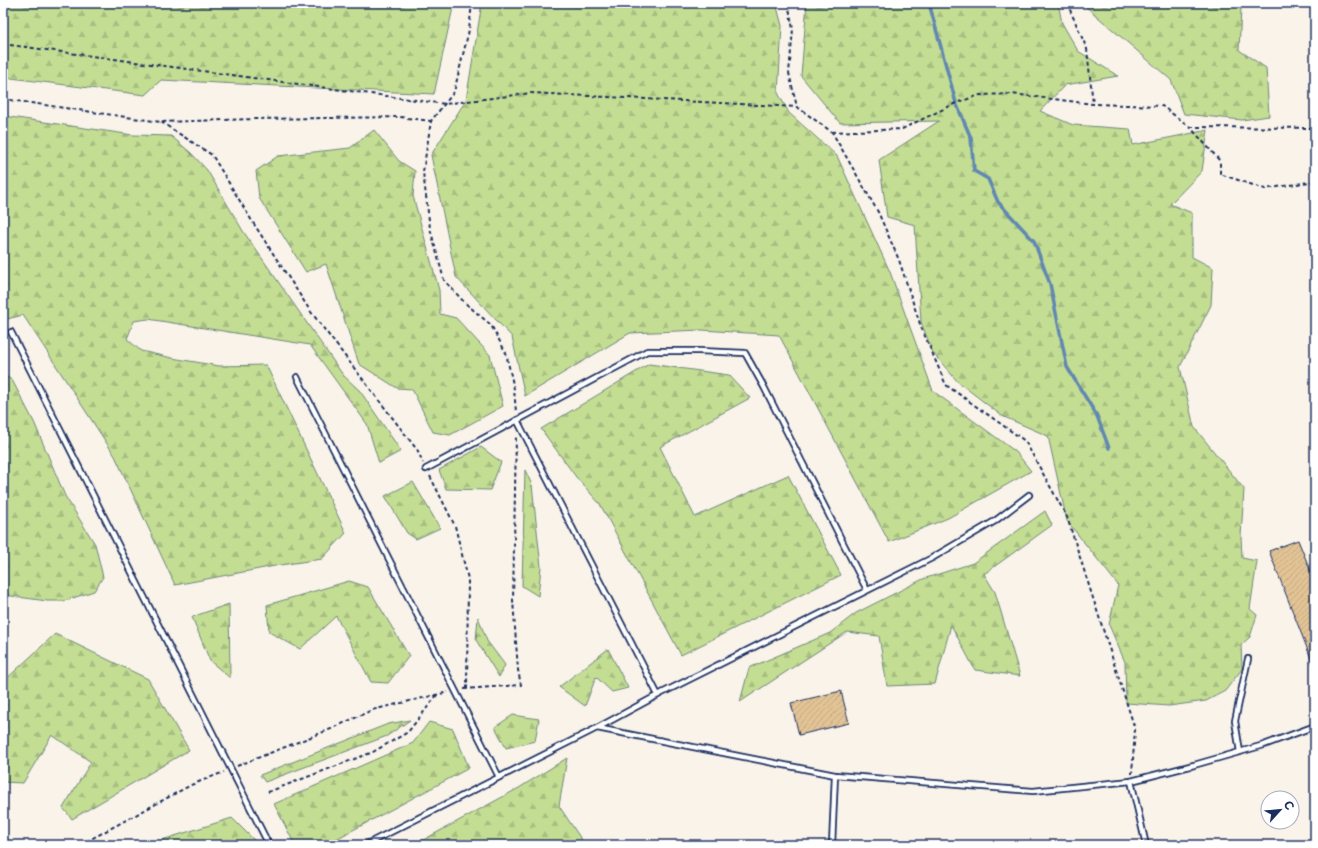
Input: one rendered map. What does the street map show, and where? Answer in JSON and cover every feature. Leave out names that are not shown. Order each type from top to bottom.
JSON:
[{"type":"lane","points":[[11,332],[269,845]]},
{"type":"lane","points":[[426,469],[647,351],[699,351],[745,354],[768,394],[867,590]]},
{"type":"lane","points":[[297,377],[499,777]]},
{"type":"lane","points":[[517,420],[658,695]]},
{"type":"lane","points":[[365,845],[597,728],[658,695],[932,558],[995,521],[1029,495]]},
{"type":"lane","points":[[1240,752],[1235,721],[1248,659]]},
{"type":"lane","points":[[597,728],[835,775],[1033,791],[1131,781],[1264,746],[1315,726]]},
{"type":"lane","points":[[832,845],[835,775]]},
{"type":"lane","points":[[1131,781],[1146,845]]},
{"type":"path","points":[[472,3],[469,30],[454,92],[432,121],[423,172],[430,228],[444,280],[464,302],[491,325],[506,353],[514,389],[517,420]]},
{"type":"path","points":[[788,3],[793,29],[789,73],[797,108]]},
{"type":"path","points":[[1067,3],[1087,49],[1093,104]]},
{"type":"path","points":[[3,44],[445,104],[531,93],[797,108],[832,132],[878,212],[899,260],[921,327],[946,385],[1025,441],[1067,517],[1136,729],[1131,781]]},
{"type":"path","points":[[832,132],[902,129],[956,103],[980,96],[1012,94],[1093,104],[1162,106],[1190,127],[1220,161],[1220,174],[1264,189],[1315,181]]},
{"type":"path","points":[[3,99],[161,122],[400,117],[432,121]]},
{"type":"path","points":[[161,122],[212,155],[252,221],[311,312],[418,451],[455,526],[468,579],[467,688]]},
{"type":"path","points":[[1190,127],[1315,128]]},
{"type":"path","points":[[460,689],[521,685],[518,670],[513,600],[516,436]]},
{"type":"path","points":[[235,767],[331,729],[372,710],[452,691]]},
{"type":"path","points":[[268,792],[373,752],[408,732],[438,694]]},
{"type":"path","points":[[80,845],[191,785],[228,770]]},
{"type":"green space","points":[[3,3],[454,3],[434,94],[161,80],[145,95],[3,77]]},
{"type":"green space","points":[[482,3],[776,3],[782,26],[778,93],[789,113],[837,156],[890,272],[933,391],[1016,452],[1031,471],[948,518],[889,542],[779,335],[702,330],[630,333],[525,396],[512,337],[456,277],[431,155],[466,100]]},
{"type":"green space","points":[[807,3],[1058,3],[1062,23],[1078,51],[1118,76],[1065,85],[1040,111],[1073,125],[1130,129],[1133,145],[1208,130],[1202,171],[1170,204],[1192,213],[1192,257],[1213,268],[1211,305],[1180,367],[1194,427],[1244,489],[1241,536],[1242,558],[1257,561],[1250,609],[1257,615],[1250,637],[1241,645],[1242,669],[1225,691],[1206,701],[1169,706],[1126,703],[1125,662],[1109,625],[1118,585],[1067,521],[1048,436],[1002,416],[958,382],[933,353],[921,322],[915,225],[887,217],[879,160],[939,121],[840,123],[801,76]]},
{"type":"green space","points":[[1084,3],[1237,3],[1241,8],[1239,50],[1266,68],[1269,116],[1242,120],[1184,114],[1171,80],[1084,5]]},
{"type":"green space","points":[[3,116],[133,135],[171,136],[191,153],[207,170],[243,231],[343,375],[360,391],[401,451],[379,463],[367,424],[310,345],[148,319],[134,321],[127,339],[141,351],[172,358],[219,366],[266,365],[346,533],[322,559],[280,565],[175,585],[115,456],[23,315],[3,320]]},
{"type":"green space","points":[[374,130],[399,161],[415,171],[413,196],[439,290],[440,314],[456,318],[490,355],[503,406],[450,435],[433,432],[412,389],[397,388],[359,364],[326,264],[306,272],[259,198],[256,171],[278,156],[350,148]]},
{"type":"green space","points":[[649,364],[729,375],[750,398],[660,447],[695,517],[788,475],[841,575],[681,655],[600,504],[576,477],[541,429]]},
{"type":"green space","points":[[3,375],[12,380],[34,422],[65,496],[95,544],[103,577],[94,591],[64,601],[47,601],[11,596],[3,592]]},
{"type":"green space","points":[[481,447],[501,462],[490,490],[446,489],[439,470]]},
{"type":"green space","points":[[525,470],[532,485],[541,567],[538,596],[522,586]]},
{"type":"green space","points":[[413,482],[440,528],[416,539],[407,533],[385,496]]},
{"type":"green space","points":[[1045,511],[1052,525],[984,574],[995,592],[1020,676],[975,670],[951,625],[935,684],[887,686],[879,636],[847,632],[740,702],[749,668],[830,633],[856,613],[923,579],[973,563]]},
{"type":"green space","points":[[349,581],[368,587],[409,656],[388,683],[371,682],[336,616],[300,649],[269,632],[267,605]]},
{"type":"green space","points":[[229,604],[230,678],[210,661],[192,617]]},
{"type":"green space","points":[[478,617],[487,641],[505,665],[499,677],[476,640]]},
{"type":"green space","points":[[55,634],[148,679],[189,750],[72,819],[63,808],[91,762],[52,735],[23,783],[3,782],[3,682]]},
{"type":"green space","points":[[608,649],[628,688],[612,692],[596,677],[585,706],[559,687]]},
{"type":"green space","points":[[513,715],[539,719],[535,741],[506,748],[495,727]]},
{"type":"green space","points":[[410,720],[387,736],[265,782],[260,775],[388,724]]},
{"type":"green space","points":[[429,722],[453,729],[469,768],[325,845],[295,845],[274,804],[413,743]]},
{"type":"green space","points":[[567,758],[559,806],[585,845],[414,845],[519,788]]},
{"type":"green space","points":[[232,818],[259,845],[146,845]]},
{"type":"building","points":[[1298,540],[1315,582],[1314,666],[1269,551]]},
{"type":"building","points":[[841,691],[849,723],[799,735],[791,703]]},
{"type":"waterway","points":[[929,3],[956,103],[971,138],[974,171],[988,179],[998,202],[1034,241],[1050,284],[1067,367],[1097,416],[1109,448]]}]
